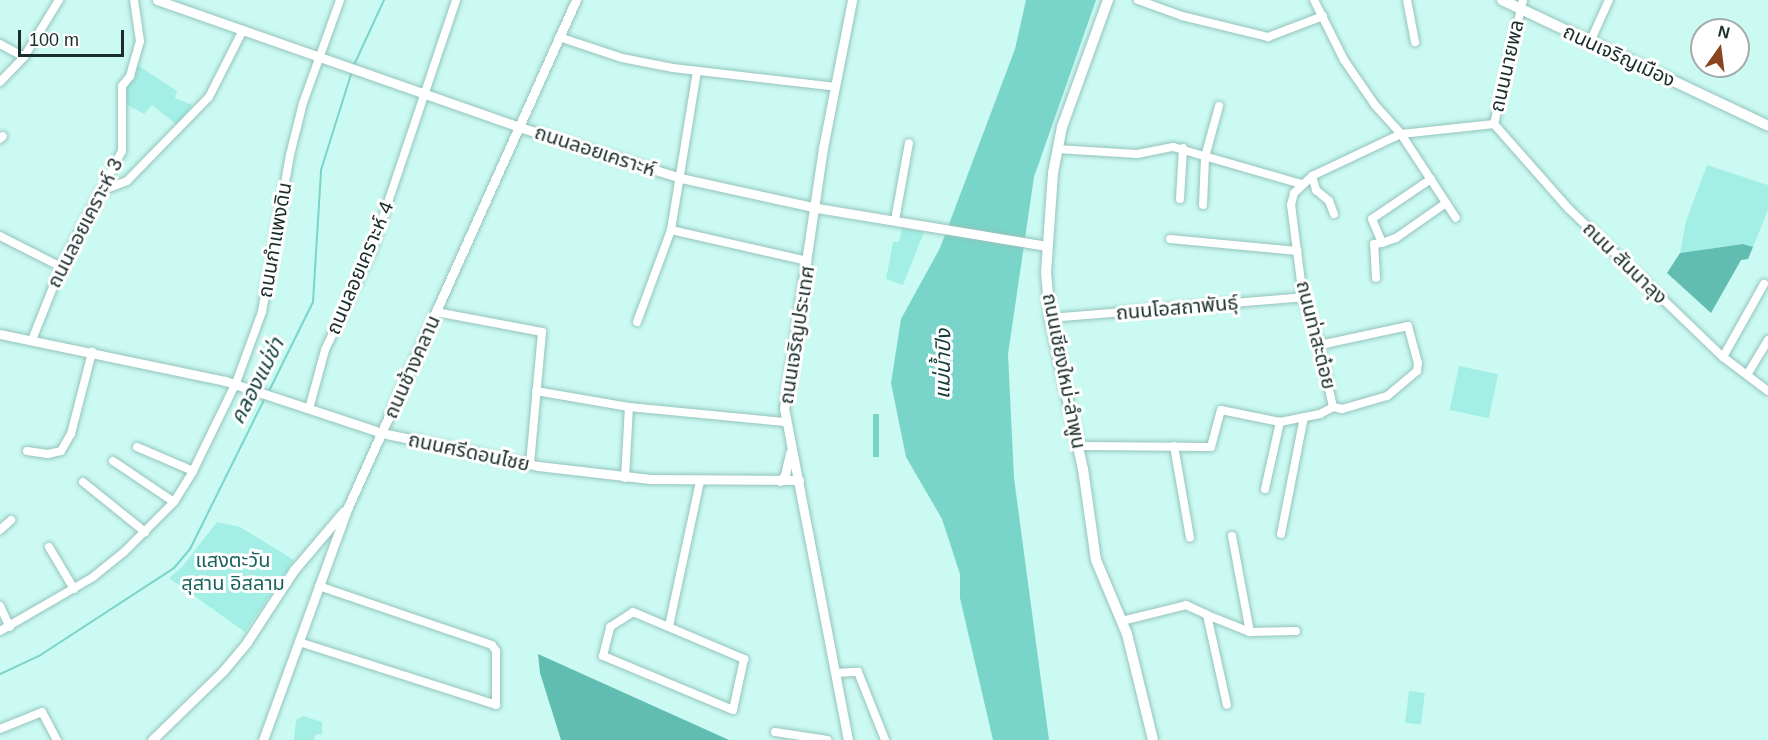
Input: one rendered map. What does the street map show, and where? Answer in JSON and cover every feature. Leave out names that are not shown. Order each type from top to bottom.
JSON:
[{"type":"main road","name":"ถนนเชียงใหม่-ลำพูน","points":[[1108,0],[1057,149],[1043,245],[1050,318],[1079,446],[1096,561],[1122,621],[1153,740]]},
{"type":"main road","name":"ถนนเจริญเมือง","points":[[1502,0],[1522,4],[1590,42],[1768,126]]},
{"type":"street","points":[[0,82],[24,57],[59,0]]},
{"type":"street","name":"ถนนลอยเคราะห์ 3","points":[[32,340],[61,267],[124,144],[122,87],[130,76],[140,41],[134,0]]},
{"type":"street","name":"ถนนลอยเคราะห์","points":[[156,0],[182,4],[243,30],[342,66],[519,127],[681,178],[817,208],[1043,245]]},
{"type":"street","name":"ถนนกำแพงดิน","points":[[0,631],[74,589],[145,532],[174,502],[193,471],[236,384],[264,306],[290,155],[318,57],[340,0]]},
{"type":"street","name":"ถนนลอยเคราะห์ 4","points":[[309,409],[325,350],[372,250],[425,94],[438,45],[456,0]]},
{"type":"street","name":"ถนนช้างคลาน","points":[[263,740],[348,507],[576,0]]},
{"type":"street","name":"ถนนเจริญประเทศ","points":[[848,740],[799,480],[784,422],[787,369],[808,261],[852,0]]},
{"type":"street","points":[[1138,0],[1182,16],[1268,37],[1323,16]]},
{"type":"street","points":[[1314,0],[1344,60],[1375,105],[1401,134],[1456,218]]},
{"type":"street","points":[[1407,0],[1415,42]]},
{"type":"street","points":[[1590,42],[1609,0]]},
{"type":"street","name":"ถนนนายพล","points":[[1494,124],[1522,4]]},
{"type":"street","points":[[101,191],[127,182],[209,97],[243,30]]},
{"type":"street","points":[[560,37],[622,58],[697,71],[836,87]]},
{"type":"street","points":[[0,44],[24,57]]},
{"type":"street","points":[[637,322],[671,230],[697,71]]},
{"type":"street","points":[[1203,206],[1205,157],[1219,106]]},
{"type":"street","points":[[1057,149],[1137,154],[1183,148],[1205,157],[1301,184],[1312,176],[1401,134],[1494,124]]},
{"type":"street","name":"ถนน สันนาลุง","points":[[1494,124],[1569,209],[1723,357],[1768,391]]},
{"type":"street","points":[[895,220],[909,143]]},
{"type":"street","points":[[1180,199],[1183,148]]},
{"type":"street","points":[[1312,176],[1316,190],[1329,201],[1334,214]]},
{"type":"street","points":[[1382,243],[1372,219],[1431,179]]},
{"type":"street","name":"ถนนท่าสะต๋อย","points":[[1079,446],[1211,447],[1221,410],[1280,422],[1333,407],[1320,345],[1303,297],[1292,205],[1301,184]]},
{"type":"street","points":[[1376,278],[1374,244],[1396,238],[1446,203]]},
{"type":"street","points":[[671,230],[808,261]]},
{"type":"street","points":[[0,236],[61,267]]},
{"type":"street","points":[[1170,239],[1297,251]]},
{"type":"street","points":[[1723,357],[1764,284]]},
{"type":"street","name":"ถนนโอสถาพันธุ์","points":[[1050,318],[1303,297]]},
{"type":"street","points":[[436,312],[542,332],[530,464]]},
{"type":"street","points":[[1320,345],[1405,326],[1410,328],[1417,371],[1392,393],[1342,409],[1333,407]]},
{"type":"street","name":"ถนนศรีดอนไชย","points":[[0,334],[236,384],[382,433],[530,464],[625,478],[700,481],[799,480]]},
{"type":"street","points":[[1747,375],[1768,340]]},
{"type":"street","points":[[27,451],[61,451],[70,434],[92,352]]},
{"type":"street","points":[[536,391],[629,407],[784,422]]},
{"type":"street","points":[[625,478],[629,407]]},
{"type":"street","points":[[1281,534],[1304,417]]},
{"type":"street","points":[[1265,489],[1280,422]]},
{"type":"street","points":[[1174,446],[1190,538]]},
{"type":"street","points":[[137,447],[193,471]]},
{"type":"street","points":[[780,481],[786,475],[791,450]]},
{"type":"street","points":[[113,461],[174,502]]},
{"type":"street","points":[[669,626],[700,481]]},
{"type":"street","points":[[83,482],[145,532]]},
{"type":"street","points":[[152,740],[229,664],[294,570],[348,507]]},
{"type":"street","points":[[0,530],[11,520]]},
{"type":"street","points":[[1232,536],[1250,632]]},
{"type":"street","points":[[49,547],[74,589]]},
{"type":"street","points":[[299,642],[496,705],[496,651],[492,645],[319,586]]},
{"type":"street","points":[[1122,621],[1186,605],[1250,632],[1296,632]]},
{"type":"street","points":[[0,606],[10,627]]},
{"type":"street","points":[[633,612],[669,626],[744,659],[733,710],[603,656],[610,627],[633,612]]},
{"type":"street","points":[[1207,615],[1227,705]]},
{"type":"street","points":[[836,674],[858,672],[885,740]]},
{"type":"street","points":[[0,729],[42,712],[57,740]]},
{"type":"street","points":[[776,732],[827,740]]},
{"type":"green space","points":[[136,64],[177,91],[175,98],[192,105],[177,125],[152,105],[144,114],[122,102]]},
{"type":"green space","points":[[1707,165],[1768,185],[1768,210],[1753,247],[1743,244],[1680,253],[1686,221]]},
{"type":"green space","points":[[902,228],[924,232],[903,285],[886,279],[893,242],[899,242]]},
{"type":"green space","points":[[1459,366],[1498,374],[1489,418],[1450,410]]},
{"type":"green space","name":"แสงตะวัน สุสาน อิสลาม","points":[[217,522],[240,527],[294,560],[245,632],[169,578],[182,567]]},
{"type":"green space","points":[[1409,691],[1425,693],[1421,725],[1405,723]]},
{"type":"green space","points":[[303,716],[322,722],[322,735],[316,734],[314,740],[294,740],[296,720]]},
{"type":"shaded area","points":[[1743,244],[1753,247],[1748,259],[1741,260],[1711,313],[1667,273],[1680,253]]},
{"type":"shaded area","points":[[538,654],[729,740],[561,740],[540,673]]},
{"type":"water","name":"แม่น้ำปิง","points":[[1026,0],[1096,0],[1034,177],[1008,354],[1014,478],[1049,740],[993,740],[960,598],[960,574],[942,519],[906,457],[891,383],[901,319],[940,248],[1015,49]]},
{"type":"water","points":[[873,414],[879,414],[879,457],[873,457]]},
{"type":"waterway","name":"คลองแม่ข่า","points":[[354,65],[384,0]]},
{"type":"waterway","name":"คลองแม่ข่า","points":[[269,391],[313,302],[321,170],[352,71]]},
{"type":"waterway","name":"คลองแม่ข่า","points":[[0,674],[39,656],[174,568],[190,549],[266,396]]}]
